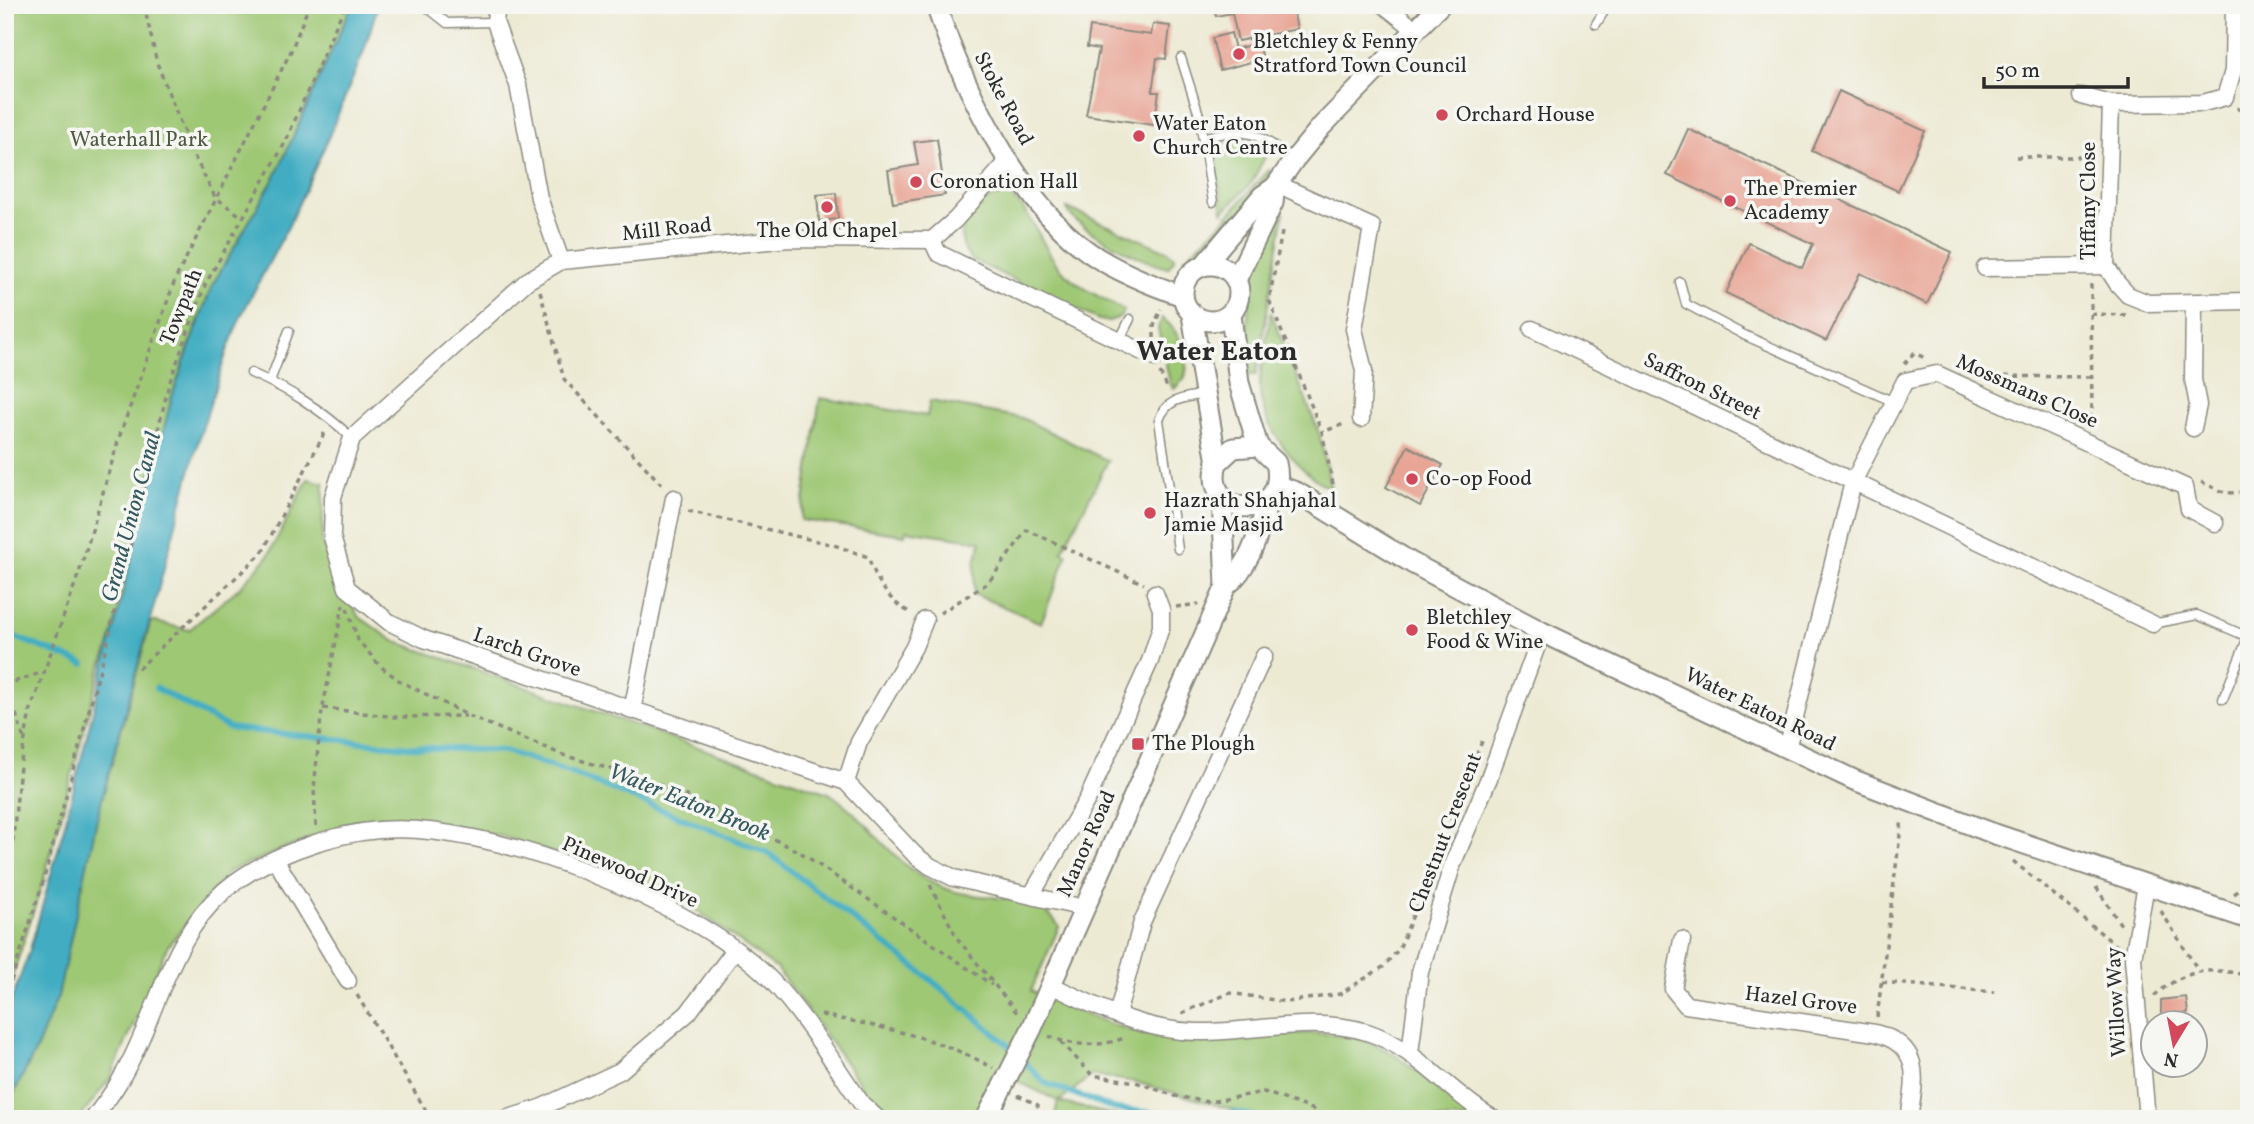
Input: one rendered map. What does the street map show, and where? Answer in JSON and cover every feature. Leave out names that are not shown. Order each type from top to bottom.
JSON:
[{"type":"street","points":[[347,588],[332,537],[333,497],[352,438],[536,275],[561,261],[539,198],[518,85],[496,15],[483,5]]},
{"type":"street","name":"Stoke Road","points":[[936,5],[963,78],[1009,160],[1045,207],[1088,251],[1122,272],[1182,296]]},
{"type":"street","points":[[1384,5],[1417,31]]},
{"type":"street","points":[[1204,265],[1224,269],[1236,281],[1239,297],[1231,314],[1239,383],[1258,446],[1276,463],[1273,492],[1260,505],[1243,508],[1222,496],[1216,485],[1217,463],[1192,315],[1182,296],[1191,273],[1204,265],[1262,196],[1276,185],[1321,127],[1440,5]]},
{"type":"street","points":[[2081,96],[2111,104],[2203,103],[2225,97],[2233,71],[2234,5]]},
{"type":"street","name":"Tiffany Close","points":[[2111,104],[2099,266],[2128,295],[2148,303],[2249,301]]},
{"type":"street","points":[[1009,160],[956,220],[932,240],[938,253],[1155,358]]},
{"type":"street","points":[[1236,281],[1273,203],[1276,185]]},
{"type":"street","points":[[1276,185],[1372,227],[1354,329],[1364,371],[1361,419]]},
{"type":"street","name":"Mill Road","points":[[561,261],[789,239],[932,240]]},
{"type":"street","points":[[1985,268],[2099,266]]},
{"type":"street","points":[[2193,428],[2198,405],[2193,379],[2194,303]]},
{"type":"street","points":[[1192,315],[1216,321],[1231,314]]},
{"type":"street","name":"Saffron Street","points":[[1532,329],[2153,624]]},
{"type":"street","name":"Mossmans Close","points":[[1853,482],[1905,382],[1937,374],[2185,487],[2189,509],[2216,523]]},
{"type":"street","points":[[1217,463],[1233,447],[1258,446]]},
{"type":"street","points":[[1787,749],[1853,482]]},
{"type":"street","name":"Water Eaton Road","points":[[1273,492],[1326,511],[1412,563],[1542,632],[1787,749],[1904,801],[2249,919]]},
{"type":"street","name":"Manor Road","points":[[986,1119],[1031,1030],[1222,594],[1242,570],[1250,555],[1273,492]]},
{"type":"street","name":"Manor Road","points":[[1222,496],[1222,594]]},
{"type":"street","points":[[632,711],[673,503]]},
{"type":"street","name":"Larch Grove","points":[[347,588],[389,622],[424,639],[846,782],[915,855],[954,878],[1084,908]]},
{"type":"street","points":[[1032,894],[1088,798],[1150,661],[1160,633],[1161,609],[1155,593]]},
{"type":"street","points":[[846,782],[859,742],[914,647],[925,620]]},
{"type":"street","name":"Chestnut Crescent","points":[[1410,1053],[1419,972],[1449,875],[1489,778],[1542,632]]},
{"type":"street","points":[[1117,1015],[1142,922],[1264,656]]},
{"type":"street","name":"Pinewood Drive","points":[[93,1119],[123,1075],[178,946],[223,891],[275,859],[320,841],[391,830],[426,831],[503,845],[578,868],[681,914],[734,950],[770,979],[795,1009],[862,1104],[878,1119]]},
{"type":"street","points":[[275,859],[348,981]]},
{"type":"street","name":"Willow Way","points":[[2146,885],[2133,951],[2147,1119]]},
{"type":"street","name":"Hazel Grove","points":[[1682,940],[1673,989],[1686,1005],[1875,1032],[1902,1045],[1916,1073],[1909,1119]]},
{"type":"street","points":[[505,1119],[538,1109],[620,1071],[688,1013],[734,950]]},
{"type":"street","points":[[1051,985],[1117,1015],[1150,1026],[1194,1032],[1302,1025],[1342,1027],[1381,1037],[1410,1053],[1462,1098],[1494,1119]]},
{"type":"lane","points":[[424,5],[447,23],[496,15]]},
{"type":"lane","points":[[1596,24],[1608,5]]},
{"type":"lane","points":[[1181,58],[1196,103],[1213,202]]},
{"type":"lane","points":[[1203,138],[1226,132],[1245,131],[1266,139],[1294,160]]},
{"type":"lane","points":[[1681,282],[1686,304],[1744,335],[1894,402]]},
{"type":"lane","points":[[1119,341],[1130,319]]},
{"type":"lane","points":[[270,381],[289,331]]},
{"type":"lane","points":[[251,373],[294,392],[352,438]]},
{"type":"lane","points":[[1178,550],[1159,420],[1168,404],[1175,400],[1205,394]]},
{"type":"lane","points":[[2153,624],[2197,615],[2248,637],[2223,698]]},
{"type":"path","points":[[5,8],[19,5]]},
{"type":"path","points":[[144,5],[157,63],[191,150],[215,197],[242,218]]},
{"type":"path","points":[[5,921],[30,712],[55,646],[119,438],[170,293],[215,197],[291,51],[309,5]]},
{"type":"path","name":"Towpath","points":[[5,999],[43,882],[97,683],[169,384],[205,285],[285,143],[345,5]]},
{"type":"path","points":[[2016,157],[2109,157]]},
{"type":"path","points":[[1284,223],[1269,300],[1322,432],[1336,496],[1326,511]]},
{"type":"path","points":[[2092,434],[2099,266]]},
{"type":"path","points":[[536,275],[564,379],[673,503],[834,545],[868,557],[879,584],[893,601],[925,620],[953,608],[988,583],[1027,530],[1150,587],[1155,593]]},
{"type":"path","points":[[138,669],[262,553],[331,419]]},
{"type":"path","points":[[1322,432],[1361,419]]},
{"type":"path","points":[[2189,477],[2226,493],[2249,492]]},
{"type":"path","points":[[320,841],[314,818],[321,717],[347,588]]},
{"type":"path","points":[[347,588],[347,614],[354,631],[380,666],[400,681],[468,716],[563,755],[654,782],[803,854],[996,988]]},
{"type":"path","points":[[1161,609],[1222,594]]},
{"type":"path","points":[[5,685],[46,671]]},
{"type":"path","points":[[5,697],[15,711],[25,741]]},
{"type":"path","points":[[323,708],[395,717],[468,716]]},
{"type":"path","points":[[1446,831],[1484,735]]},
{"type":"path","points":[[1875,1032],[1904,801]]},
{"type":"path","points":[[2006,854],[2024,873],[2133,951]]},
{"type":"path","points":[[930,866],[930,887],[957,938],[1031,1030],[1060,1041],[1109,1045],[1230,993],[1287,1002],[1340,994],[1383,967],[1399,949],[1432,869]]},
{"type":"path","points":[[2231,895],[2249,883]]},
{"type":"path","points":[[2095,886],[2133,951]]},
{"type":"path","points":[[2159,908],[2198,970]]},
{"type":"path","points":[[2136,1012],[2179,978],[2198,970],[2249,976]]},
{"type":"path","points":[[348,981],[431,1119]]},
{"type":"path","name":"Hazel Grove","points":[[1882,982],[1994,992]]},
{"type":"path","points":[[795,1009],[916,1034],[963,1051],[1038,1105],[1037,1119]]},
{"type":"path","points":[[1060,1041],[1092,1075],[1136,1082],[1175,1096],[1209,1102],[1264,1092],[1312,1109],[1325,1119]]},
{"type":"green space","name":"Waterhall Park","points":[[5,5],[352,5],[276,175],[212,286],[192,337],[172,396],[113,637],[101,667],[43,882],[5,999]]},
{"type":"green space","points":[[1239,139],[1255,143],[1266,155],[1252,182],[1223,212],[1214,154],[1223,144]]},
{"type":"green space","points":[[1268,170],[1271,171],[1252,201],[1196,261],[1184,263],[1185,258],[1221,224]]},
{"type":"green space","points":[[1008,195],[1024,210],[1059,267],[1081,286],[1124,310],[1121,317],[1109,321],[1099,320],[972,260],[962,239],[968,218],[985,202]]},
{"type":"green space","points":[[1067,208],[1167,251],[1175,258],[1168,268],[1128,252],[1082,225]]},
{"type":"green space","points":[[1279,211],[1284,212],[1256,375],[1250,375],[1247,331],[1251,291],[1255,271]]},
{"type":"green space","points":[[1271,312],[1319,433],[1331,489],[1294,460],[1274,433],[1267,418],[1262,403],[1260,379]]},
{"type":"green space","points":[[1162,318],[1179,337],[1185,354],[1184,379],[1174,389],[1170,383],[1158,328]]},
{"type":"green space","points":[[820,398],[927,416],[930,401],[1022,418],[1108,461],[1062,551],[1067,555],[1041,623],[974,594],[975,562],[981,541],[906,530],[905,535],[801,520]]},
{"type":"green space","points":[[308,479],[324,483],[322,544],[358,616],[394,641],[829,793],[861,820],[902,862],[935,884],[969,895],[1013,900],[1040,908],[1059,927],[1031,991],[1110,1024],[1150,1036],[1192,1041],[1308,1033],[1354,1038],[1376,1045],[1403,1060],[1473,1119],[1266,1119],[1136,1082],[1092,1075],[1059,1102],[1130,1119],[1054,1119],[1058,1101],[1009,1077],[976,1119],[896,1119],[872,1099],[777,969],[684,901],[593,866],[501,836],[398,823],[314,837],[229,871],[167,947],[111,1077],[79,1119],[5,1119],[5,1110],[36,1050],[58,996],[99,810],[151,621],[189,630],[239,588],[267,558]]},
{"type":"water","points":[[352,5],[378,5],[364,51],[324,148],[289,225],[241,316],[227,351],[198,442],[99,810],[58,996],[36,1050],[5,1110],[5,1017],[29,953],[62,835],[172,396],[212,286],[276,175]]},
{"type":"building","points":[[1214,5],[1313,5],[1313,10],[1294,14],[1297,29],[1238,41],[1232,13],[1216,16]]},
{"type":"building","points":[[1153,24],[1170,26],[1166,59],[1157,58],[1152,92],[1159,92],[1154,125],[1086,115],[1099,49],[1087,47],[1090,27],[1151,35]]},
{"type":"building","name":"Bletchley & Fenny Stratford Town Council","points":[[1231,33],[1235,49],[1259,43],[1263,59],[1220,70],[1212,38]]},
{"type":"building","points":[[1839,91],[1925,131],[1898,191],[1812,151]]},
{"type":"building","points":[[1688,129],[1952,252],[1927,304],[1860,273],[1826,341],[1726,293],[1749,243],[1802,268],[1813,244],[1667,175]]},
{"type":"building","name":"Coronation Hall","points":[[937,139],[945,195],[893,203],[888,170],[918,165],[914,142]]},
{"type":"building","name":"The Old Chapel","points":[[836,193],[838,219],[819,221],[817,195]]},
{"type":"building","points":[[1408,446],[1443,465],[1420,506],[1386,487]]},
{"type":"building","points":[[2186,997],[2188,1009],[2161,1009],[2161,1000]]},
{"type":"waterway","name":"Water Eaton Brook","points":[[5,633],[84,664]]},
{"type":"waterway","name":"Water Eaton Brook","points":[[156,688],[229,728],[408,747],[505,751],[569,772],[768,853],[930,979],[1006,1043],[1045,1083],[1115,1109],[1191,1117],[1237,1113],[1263,1119]]},
{"type":"place","name":"Bletchley & Fenny Stratford Town Council","points":[[1239,54]]},
{"type":"place","name":"Orchard House","points":[[1442,115]]},
{"type":"place","name":"Water Eaton Church Centre","points":[[1139,136]]},
{"type":"place","name":"Coronation Hall","points":[[916,182]]},
{"type":"place","name":"The Premier Academy","points":[[1730,201]]},
{"type":"place","name":"The Old Chapel","points":[[827,207]]},
{"type":"place","name":"Co-op Food","points":[[1412,479]]},
{"type":"place","name":"Hazrath Shahjahal Jamie Masjid","points":[[1150,513]]},
{"type":"place","name":"Bletchley Food & Wine","points":[[1412,630]]},
{"type":"place","name":"The Plough","points":[[1138,744]]},
{"type":"district","name":"Water Eaton","points":[[1217,352]]},
{"type":"water label","name":"Grand Union Canal","points":[[132,517]]}]
